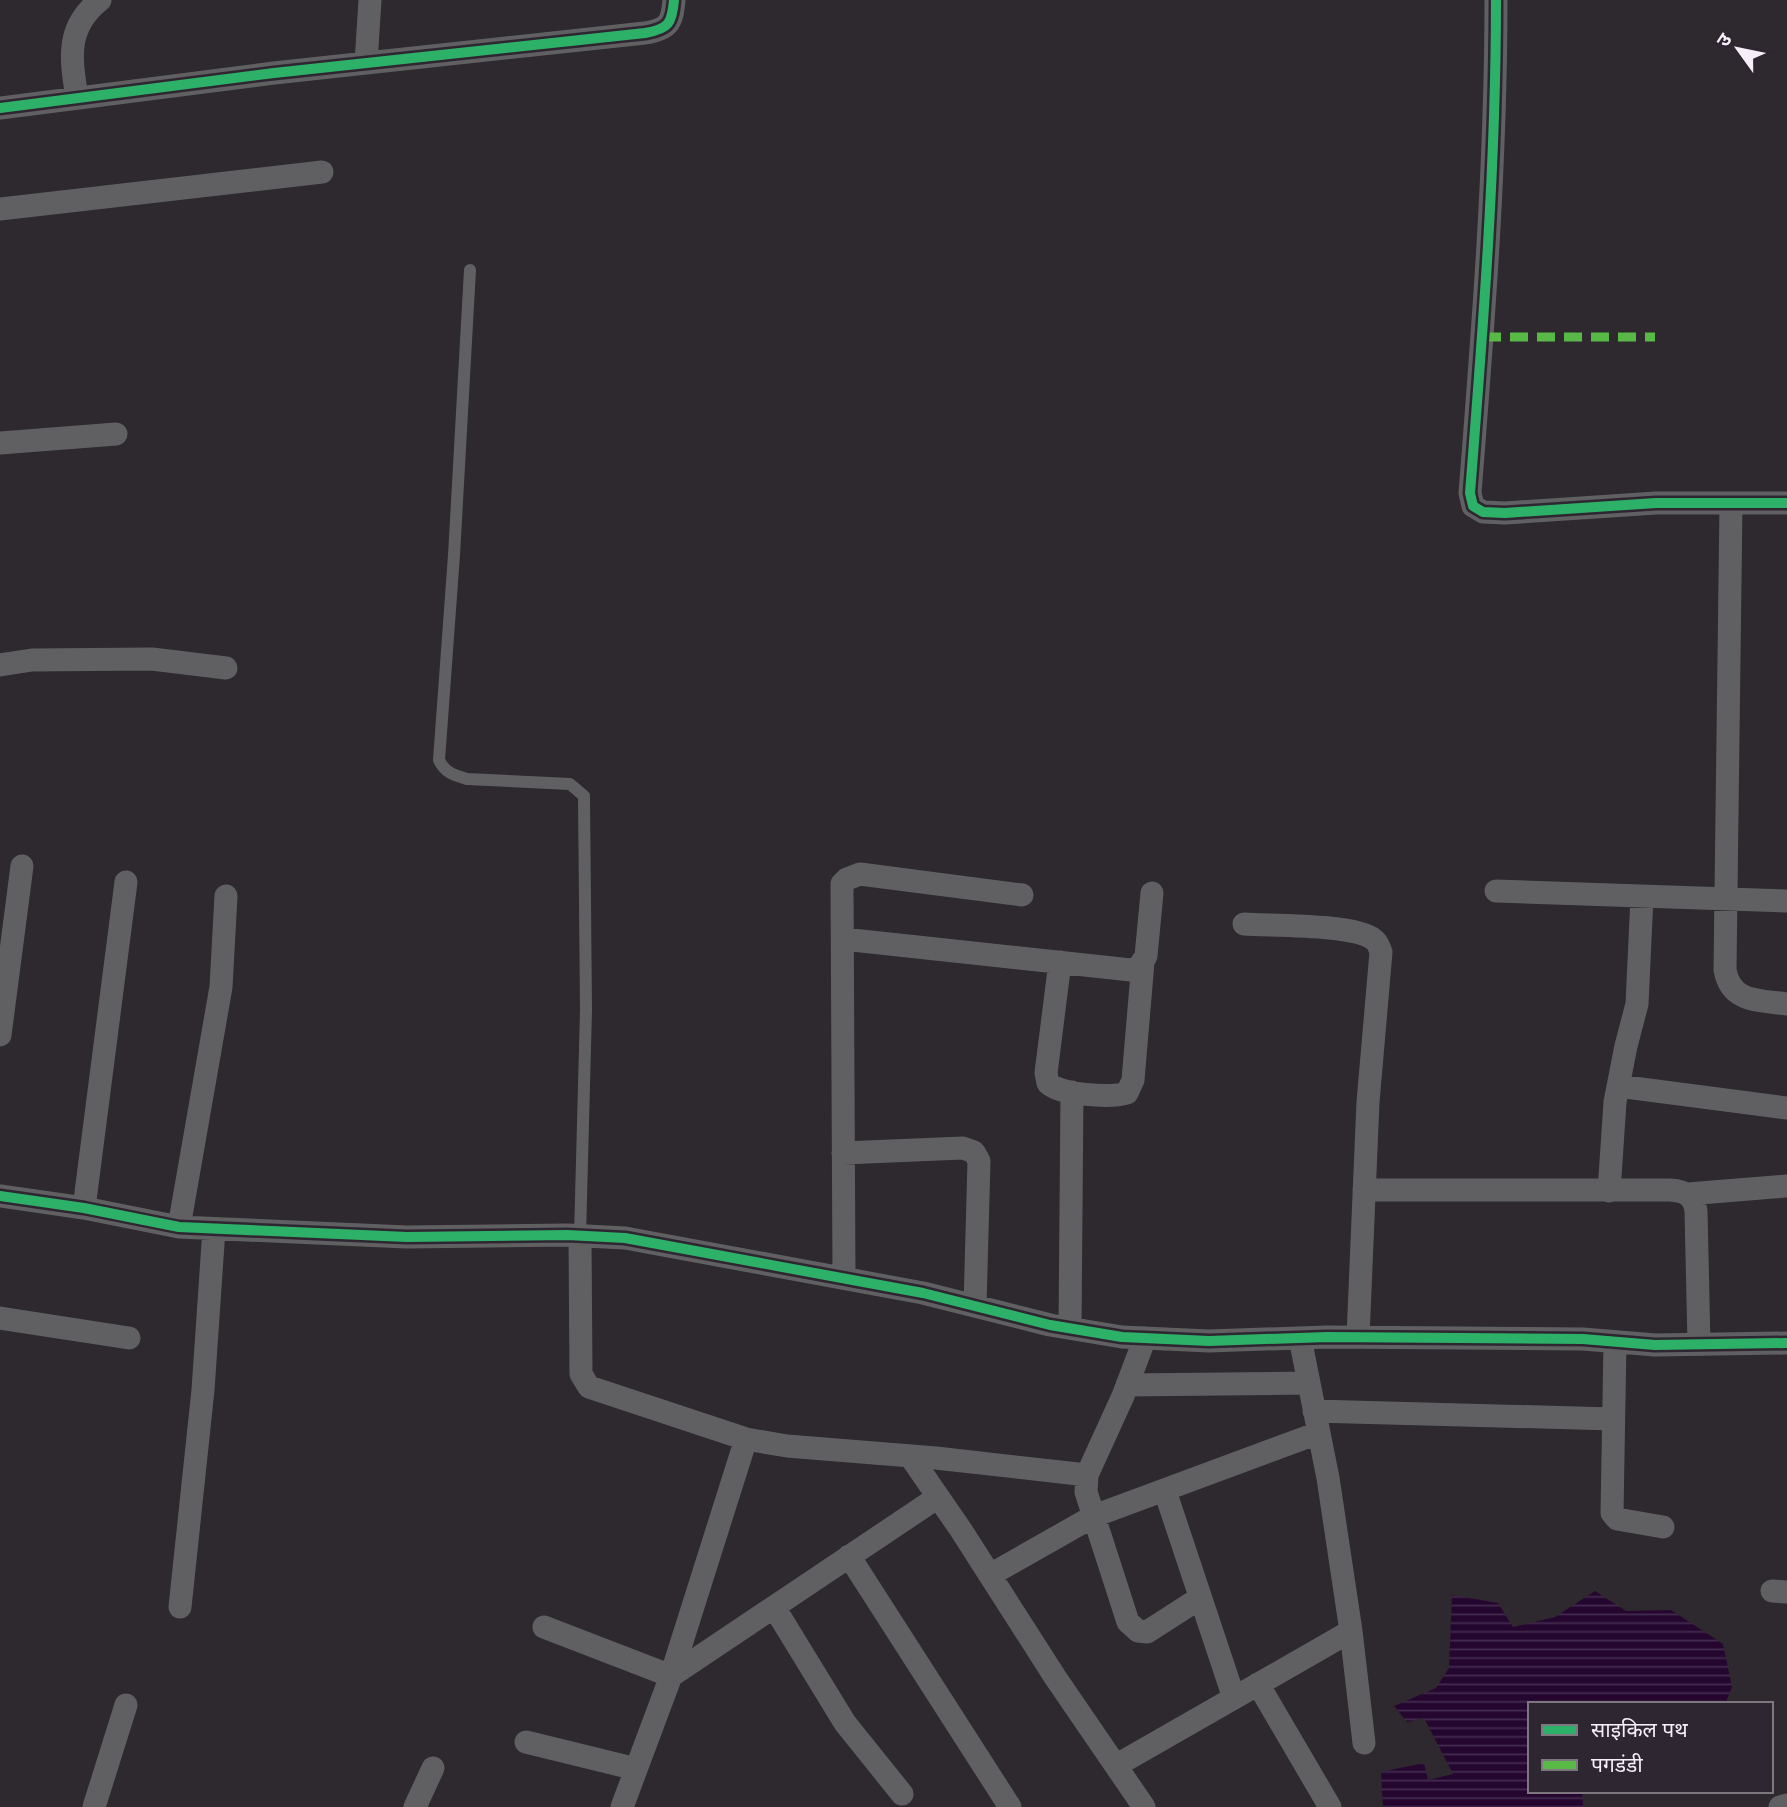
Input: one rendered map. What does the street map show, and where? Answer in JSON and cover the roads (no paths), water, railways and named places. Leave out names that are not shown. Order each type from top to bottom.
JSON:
[{"type":"street","points":[[77,98],[70,57],[72,45],[86,15],[100,0]]},
{"type":"street","points":[[366,63],[370,0]]},
{"type":"street","points":[[0,108],[660,30],[671,19],[674,0]]},
{"type":"street","points":[[1496,0],[1496,89],[1487,278],[1470,493],[1473,506],[1483,512],[1505,513],[1656,503],[1787,503]]},
{"type":"street","points":[[0,209],[322,172]]},
{"type":"street","points":[[0,443],[116,434]]},
{"type":"street","points":[[1731,503],[1724,970],[1732,990],[1743,996],[1787,1004]]},
{"type":"street","points":[[0,665],[32,660],[152,659],[226,668]]},
{"type":"street","points":[[0,1035],[8,912],[22,866]]},
{"type":"street","points":[[844,1278],[842,884],[853,875],[860,874],[1022,895]]},
{"type":"street","points":[[85,1208],[126,882]]},
{"type":"street","points":[[1496,891],[1787,901]]},
{"type":"street","points":[[1060,962],[1046,1077],[1053,1088],[1072,1092],[1120,1095],[1127,1093],[1130,1087],[1152,893]]},
{"type":"street","points":[[179,1227],[221,987],[226,896]]},
{"type":"street","points":[[1609,1191],[1615,1102],[1637,1004],[1642,897]]},
{"type":"street","points":[[1244,924],[1354,930],[1373,938],[1379,944],[1381,953],[1368,1102],[1358,1337]]},
{"type":"street","points":[[843,939],[1131,970],[1143,962]]},
{"type":"street","points":[[1618,1086],[1787,1108]]},
{"type":"street","points":[[1070,1328],[1072,1092]]},
{"type":"street","points":[[843,1153],[962,1148],[974,1152],[979,1161],[975,1306]]},
{"type":"street","points":[[1364,1190],[1677,1191],[1688,1194],[1787,1186]]},
{"type":"street","points":[[1688,1194],[1694,1200],[1696,1212],[1699,1344]]},
{"type":"street","points":[[0,1196],[85,1208],[179,1227],[407,1237],[580,1236],[635,1240],[923,1293],[1070,1328],[1122,1337],[1209,1341],[1358,1337],[1583,1339],[1655,1345],[1787,1343]]},
{"type":"street","points":[[180,1607],[203,1390],[214,1229]]},
{"type":"street","points":[[580,1236],[581,1374],[589,1387],[746,1439],[787,1446],[1087,1475]]},
{"type":"street","points":[[0,1318],[130,1338]]},
{"type":"street","points":[[1145,1338],[1087,1475],[1086,1492],[1128,1622],[1132,1627],[1147,1632],[1200,1598]]},
{"type":"street","points":[[1300,1338],[1328,1478],[1352,1631],[1364,1743]]},
{"type":"street","points":[[1615,1342],[1612,1513],[1617,1519],[1664,1527]]},
{"type":"street","points":[[1127,1385],[1308,1383]]},
{"type":"street","points":[[990,1575],[1094,1516],[1165,1491],[1316,1422],[1613,1419]]},
{"type":"street","points":[[622,1807],[671,1676],[746,1439]]},
{"type":"street","points":[[910,1456],[1144,1807]]},
{"type":"street","points":[[1165,1491],[1234,1698]]},
{"type":"street","points":[[671,1676],[938,1497]]},
{"type":"street","points":[[849,1556],[1010,1807]]},
{"type":"street","points":[[774,1607],[845,1723],[902,1794]]},
{"type":"street","points":[[544,1627],[671,1676]]},
{"type":"street","points":[[1117,1765],[1352,1631]]},
{"type":"street","points":[[1258,1684],[1330,1807]]},
{"type":"street","points":[[94,1807],[126,1704]]},
{"type":"street","points":[[526,1742],[636,1769]]},
{"type":"street","points":[[415,1807],[433,1768]]},
{"type":"street","points":[[1780,1807],[1787,1805]]},
{"type":"lane","points":[[470,270],[455,541],[439,760],[443,769],[467,779],[570,785],[584,796],[586,1010],[580,1236]]}]
